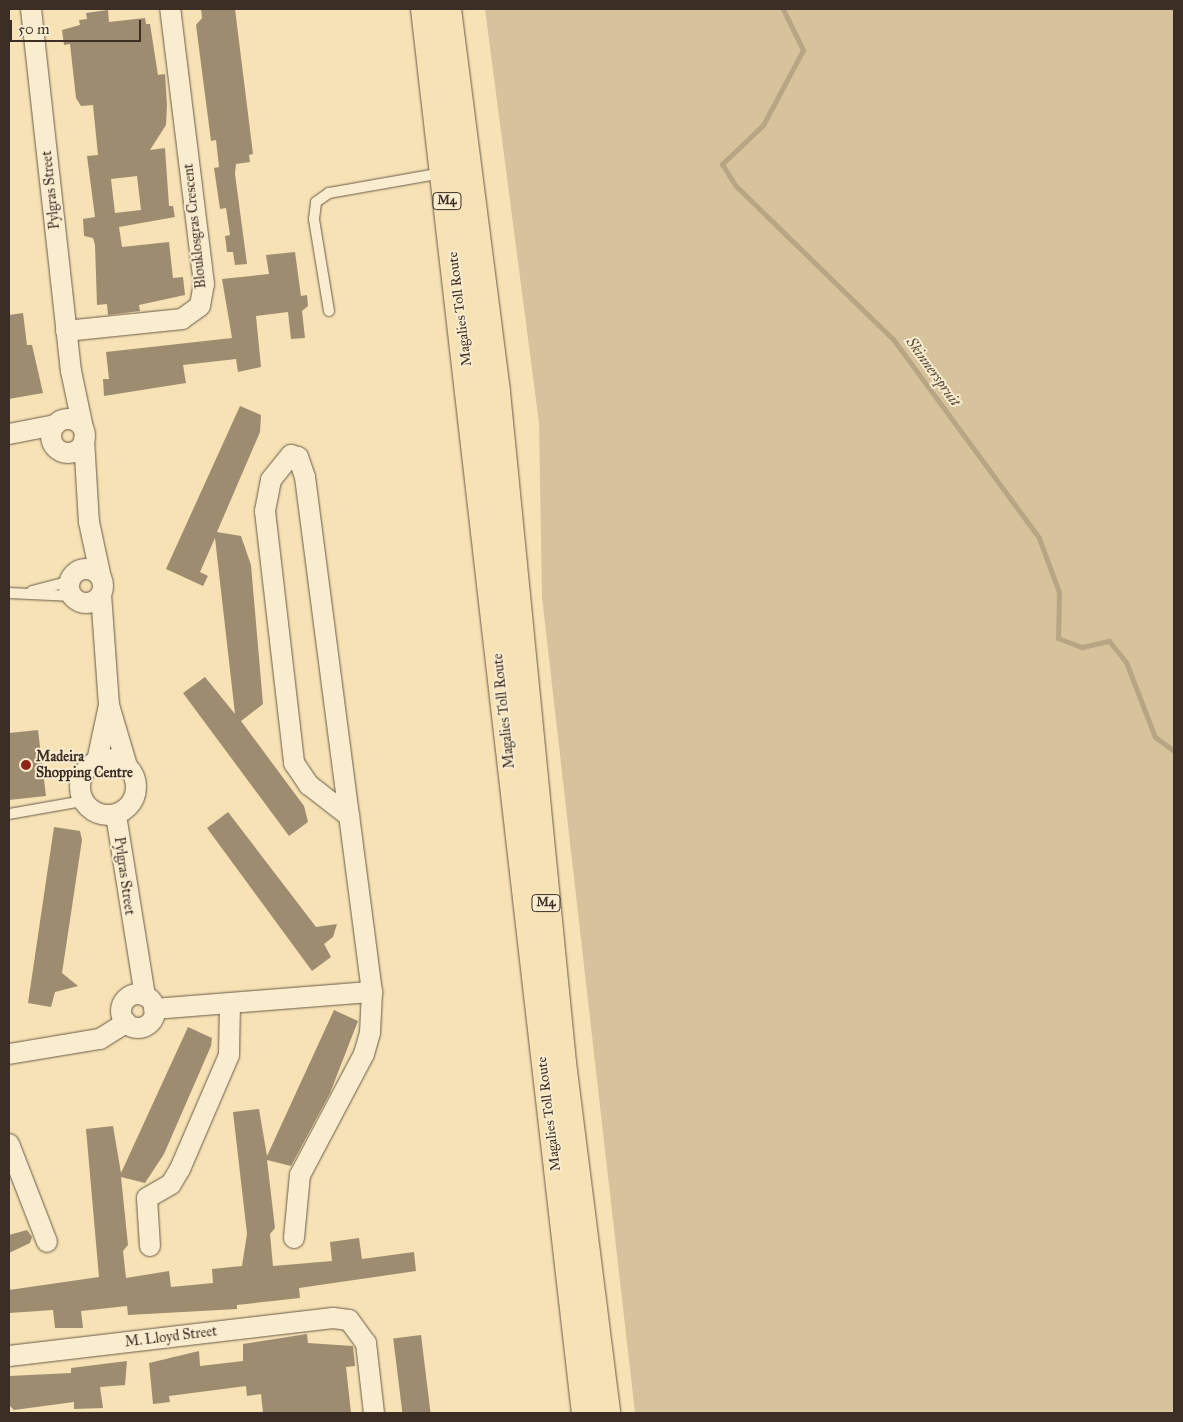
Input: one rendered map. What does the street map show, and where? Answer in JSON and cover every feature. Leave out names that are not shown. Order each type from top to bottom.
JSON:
[{"type":"highway","name":"Magalies Toll Route","points":[[425,9],[586,1413]]},
{"type":"highway","name":"Magalies Toll Route","points":[[447,9],[496,392],[562,1063],[606,1413]]},
{"type":"street","name":"Pylgras Street","points":[[31,9],[66,331],[71,371],[84,433],[86,499],[101,586],[109,705],[128,766]]},
{"type":"street","name":"Blouklosgras Crescent","points":[[66,331],[182,318],[200,306],[204,284],[170,9]]},
{"type":"street","name":"Pylgras Street","points":[[71,371],[57,423],[57,448],[86,499]]},
{"type":"street","points":[[75,420],[84,433],[74,451],[57,448],[15,433],[75,420]]},
{"type":"street","points":[[294,1238],[300,1175],[364,1054],[370,1033],[372,992],[305,477],[298,457],[291,455],[271,480],[266,511],[294,762],[309,785],[349,816]]},
{"type":"street","name":"Pylgras Street","points":[[89,522],[75,587],[104,646]]},
{"type":"street","points":[[93,571],[101,586],[93,602],[75,587],[93,571]]},
{"type":"street","name":"Pylgras Street","points":[[97,761],[109,705]]},
{"type":"street","points":[[113,759],[128,766],[136,781],[135,799],[116,815],[97,814],[83,801],[83,774],[97,761],[113,759]]},
{"type":"street","name":"Pylgras Street","points":[[116,815],[132,936],[150,1003]]},
{"type":"street","name":"Pylgras Street","points":[[125,1001],[132,936]]},
{"type":"street","points":[[126,1023],[121,1010],[125,1001],[134,995],[150,1003],[230,1003],[372,992]]},
{"type":"street","points":[[9,1054],[100,1039],[126,1023],[145,1026],[150,1003]]},
{"type":"street","points":[[150,1246],[146,1198],[171,1184],[180,1169],[229,1055],[230,1003]]},
{"type":"street","points":[[9,1144],[47,1242]]},
{"type":"street","name":"M. Lloyd Street","points":[[9,1356],[333,1318],[349,1320],[366,1343],[374,1413]]},
{"type":"lane","points":[[329,311],[314,219],[316,202],[329,193],[444,173]]},
{"type":"lane","points":[[21,594],[75,587]]},
{"type":"lane","points":[[9,593],[21,594],[75,587]]},
{"type":"lane","points":[[9,814],[83,801]]},
{"type":"shaded area","points":[[485,9],[1174,9],[1174,1413],[635,1413],[542,597],[539,423]]},
{"type":"building","points":[[201,9],[235,9],[253,154],[249,155],[250,162],[236,164],[235,174],[247,264],[235,265],[233,252],[227,252],[225,236],[230,235],[226,208],[220,209],[214,168],[219,167],[216,140],[211,141],[196,25],[202,18]]},
{"type":"building","points":[[108,10],[109,22],[145,18],[146,24],[150,24],[158,75],[165,74],[166,125],[150,150],[165,148],[169,206],[173,206],[175,217],[119,227],[122,247],[169,242],[173,278],[183,277],[185,295],[139,305],[140,311],[108,315],[107,304],[97,305],[95,245],[93,238],[84,236],[83,219],[95,217],[87,156],[98,155],[93,105],[81,106],[76,98],[70,44],[64,45],[62,30],[80,25],[79,20],[87,19],[86,13]],"holes":[[[137,176],[141,210],[115,213],[111,179]]]},
{"type":"building","points":[[295,252],[301,296],[307,295],[308,306],[302,311],[305,338],[291,339],[288,312],[256,316],[261,367],[238,372],[236,359],[183,365],[186,383],[104,396],[103,379],[109,379],[106,352],[232,338],[222,279],[269,274],[266,255]]},
{"type":"building","points":[[23,313],[27,345],[32,345],[43,393],[9,399],[9,315]]},
{"type":"building","points":[[240,406],[261,415],[260,432],[217,532],[241,536],[251,565],[263,704],[241,721],[304,806],[308,822],[289,836],[183,693],[205,677],[235,714],[215,538],[200,572],[208,576],[203,586],[166,569]]},
{"type":"building","name":"Madeira Shopping Centre","points":[[38,730],[46,796],[9,800],[9,733]]},
{"type":"building","points":[[228,812],[316,927],[337,924],[333,937],[324,944],[331,957],[312,971],[207,828]]},
{"type":"building","points":[[54,827],[80,831],[82,840],[62,973],[78,986],[55,992],[51,1007],[28,1003]]},
{"type":"building","points":[[334,1010],[358,1021],[330,1093],[291,1166],[267,1160],[275,1228],[270,1234],[273,1266],[332,1261],[330,1242],[359,1238],[362,1259],[414,1252],[416,1271],[299,1288],[300,1298],[237,1305],[237,1309],[128,1315],[127,1306],[81,1311],[83,1328],[55,1328],[53,1310],[9,1313],[9,1290],[99,1277],[86,1129],[113,1126],[121,1173],[188,1027],[212,1038],[211,1046],[164,1154],[145,1183],[121,1177],[128,1245],[123,1251],[126,1278],[169,1271],[171,1287],[213,1283],[212,1269],[242,1266],[247,1234],[233,1112],[259,1109],[267,1156]]},
{"type":"building","points":[[27,1230],[32,1237],[30,1243],[9,1253],[9,1235]]},
{"type":"building","points":[[307,1334],[308,1343],[353,1346],[355,1366],[346,1367],[351,1413],[263,1413],[261,1394],[247,1396],[246,1386],[169,1396],[170,1402],[153,1404],[149,1363],[199,1351],[200,1366],[243,1361],[243,1344]]},
{"type":"building","points":[[421,1335],[431,1413],[402,1413],[393,1338]]},
{"type":"building","points":[[127,1361],[125,1385],[100,1387],[103,1408],[74,1409],[74,1402],[14,1410],[9,1405],[9,1376],[71,1373],[71,1368]]},
{"type":"waterway","name":"Skinnerspruit","points":[[783,9],[803,50],[763,125],[722,164],[736,186],[893,339],[1039,538],[1059,592],[1058,638],[1082,647],[1109,641],[1126,662],[1155,737],[1174,751]]},
{"type":"place","name":"Madeira Shopping Centre","points":[[26,765]]}]
